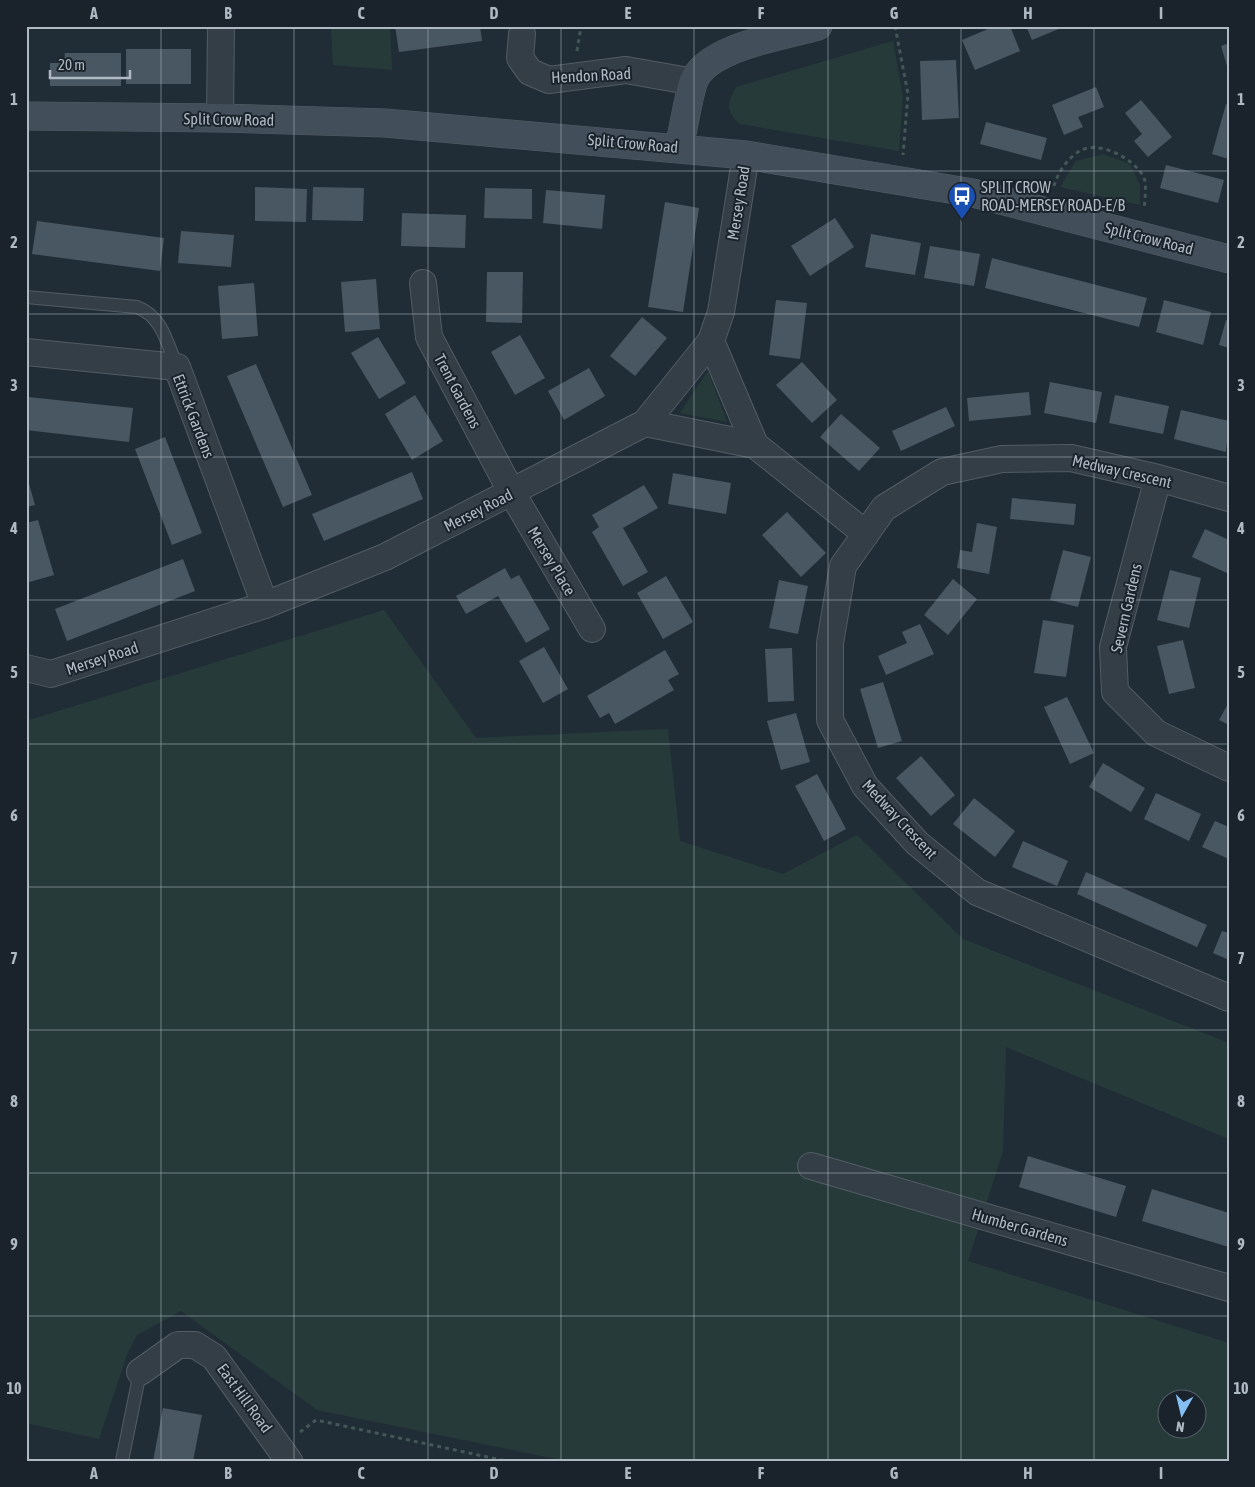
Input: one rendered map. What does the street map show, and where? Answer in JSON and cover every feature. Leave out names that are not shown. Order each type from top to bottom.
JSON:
[{"type":"street","points":[[220,118],[221,26]]},
{"type":"street","points":[[679,147],[694,82],[706,63],[724,52],[818,26]]},
{"type":"street","name":"Hendon Road","points":[[522,34],[520,58],[530,72],[549,80],[626,70],[694,82]]},
{"type":"street","name":"Split Crow Road","points":[[26,116],[220,118],[385,123],[679,147],[746,155],[973,193],[1229,259]]},
{"type":"street","name":"Mersey Road","points":[[26,668],[51,674],[265,605],[385,558],[645,422],[711,341],[721,312],[746,155]]},
{"type":"street","name":"Trent Gardens","points":[[423,283],[429,337],[512,493]]},
{"type":"street","points":[[711,341],[755,445]]},
{"type":"street","name":"Ettrick Gardens","points":[[26,352],[177,368],[265,605]]},
{"type":"street","points":[[645,422],[755,445],[866,534]]},
{"type":"street","name":"Medway Crescent","points":[[1229,498],[1158,478],[1071,458],[1002,459],[942,472],[884,508],[843,566],[830,643],[830,720],[865,786],[917,842],[977,892],[1229,998]]},
{"type":"street","name":"Severn Gardens","points":[[1158,478],[1113,647],[1115,692],[1156,733],[1229,768]]},
{"type":"street","name":"Mersey Place","points":[[512,493],[592,629]]},
{"type":"street","name":"Humber Gardens","points":[[811,1166],[1229,1288]]},
{"type":"street","name":"East Hill Road","points":[[140,1372],[178,1345],[195,1346],[214,1357],[278,1456]]},
{"type":"lane","points":[[26,297],[137,308],[150,312],[160,324],[177,368]]},
{"type":"lane","points":[[122,1461],[140,1372]]},
{"type":"path","points":[[895,26],[908,94],[901,181]]},
{"type":"path","points":[[1046,212],[1056,180],[1064,165],[1079,150],[1098,148],[1118,153],[1133,163],[1144,181],[1141,236]]},
{"type":"path","points":[[278,1456],[316,1420],[506,1461]]},
{"type":"green space","points":[[331,26],[390,26],[392,70],[333,65]]},
{"type":"green space","points":[[893,41],[903,97],[899,151],[740,124],[730,111],[729,102],[736,87]]},
{"type":"green space","points":[[1103,154],[1130,164],[1140,185],[1140,205],[1060,187],[1076,161]]},
{"type":"green space","points":[[708,371],[727,422],[680,413]]},
{"type":"green space","points":[[384,610],[476,738],[668,729],[680,841],[783,874],[857,835],[963,939],[1229,1043],[1229,1139],[1006,1047],[1003,1151],[968,1261],[1229,1343],[1229,1461],[566,1461],[317,1410],[181,1311],[137,1335],[128,1352],[99,1439],[26,1423],[26,721]]},
{"type":"building","points":[[395,26],[480,26],[482,41],[399,52]]},
{"type":"building","points":[[995,26],[1010,26],[1020,51],[975,70],[962,40]]},
{"type":"building","points":[[1026,26],[1066,26],[1032,40]]},
{"type":"building","points":[[1229,43],[1229,69],[1228,69],[1221,46]]},
{"type":"building","points":[[126,49],[191,49],[191,84],[126,84]]},
{"type":"building","points":[[65,53],[121,53],[121,86],[50,86],[50,63],[64,63]]},
{"type":"building","points":[[956,60],[959,118],[922,120],[920,61]]},
{"type":"building","points":[[1096,87],[1104,107],[1078,117],[1083,127],[1064,135],[1052,105]]},
{"type":"building","points":[[1141,100],[1172,137],[1148,157],[1134,141],[1142,134],[1125,113]]},
{"type":"building","points":[[1226,104],[1229,105],[1229,159],[1212,154]]},
{"type":"building","points":[[986,122],[1047,138],[1041,160],[980,144]]},
{"type":"building","points":[[1166,165],[1224,180],[1218,203],[1160,188]]},
{"type":"building","points":[[255,187],[307,189],[306,222],[255,221]]},
{"type":"building","points":[[313,187],[364,188],[363,221],[312,220]]},
{"type":"building","points":[[485,188],[532,189],[532,219],[484,218]]},
{"type":"building","points":[[546,190],[605,195],[602,229],[543,223]]},
{"type":"building","points":[[665,202],[699,208],[683,312],[648,307]]},
{"type":"building","points":[[402,213],[466,215],[465,248],[401,246]]},
{"type":"building","points":[[835,218],[854,247],[810,276],[791,246]]},
{"type":"building","points":[[37,221],[164,238],[160,271],[32,254]]},
{"type":"building","points":[[181,231],[234,235],[231,267],[178,263]]},
{"type":"building","points":[[871,234],[921,243],[915,275],[865,267]]},
{"type":"building","points":[[930,246],[980,254],[974,286],[924,278]]},
{"type":"building","points":[[992,258],[1147,298],[1139,327],[985,288]]},
{"type":"building","points":[[487,272],[523,272],[522,323],[486,322]]},
{"type":"building","points":[[376,279],[380,329],[345,332],[341,282]]},
{"type":"building","points":[[254,283],[258,336],[222,339],[218,286]]},
{"type":"building","points":[[776,300],[807,303],[800,359],[769,355]]},
{"type":"building","points":[[1164,300],[1211,312],[1203,345],[1156,332]]},
{"type":"building","points":[[642,317],[667,338],[635,376],[610,356]]},
{"type":"building","points":[[1226,320],[1229,321],[1229,348],[1219,345]]},
{"type":"building","points":[[520,335],[545,378],[515,395],[491,352]]},
{"type":"building","points":[[378,337],[406,383],[379,399],[351,353]]},
{"type":"building","points":[[802,362],[837,400],[812,423],[776,385]]},
{"type":"building","points":[[256,364],[312,495],[283,507],[227,376]]},
{"type":"building","points":[[589,368],[605,396],[564,420],[548,391]]},
{"type":"building","points":[[1050,382],[1102,392],[1096,423],[1044,413]]},
{"type":"building","points":[[1029,392],[1031,415],[969,421],[967,398]]},
{"type":"building","points":[[415,395],[443,441],[412,460],[385,414]]},
{"type":"building","points":[[1115,395],[1169,406],[1163,434],[1109,423]]},
{"type":"building","points":[[28,397],[133,408],[129,442],[26,430]]},
{"type":"building","points":[[946,407],[955,426],[901,451],[892,431]]},
{"type":"building","points":[[1181,410],[1229,421],[1226,452],[1174,439]]},
{"type":"building","points":[[841,414],[880,448],[859,471],[820,437]]},
{"type":"building","points":[[165,437],[202,533],[172,545],[135,449]]},
{"type":"building","points":[[412,472],[423,499],[324,541],[312,514]]},
{"type":"building","points":[[26,473],[35,505],[26,507]]},
{"type":"building","points":[[673,473],[731,483],[726,514],[668,504]]},
{"type":"building","points":[[644,485],[658,508],[623,528],[648,572],[623,586],[592,532],[599,527],[592,515]]},
{"type":"building","points":[[1012,498],[1076,504],[1074,525],[1010,519]]},
{"type":"building","points":[[787,512],[826,553],[801,577],[762,535]]},
{"type":"building","points":[[38,520],[54,575],[26,583],[26,523]]},
{"type":"building","points":[[977,523],[997,527],[989,574],[957,568],[960,550],[972,552]]},
{"type":"building","points":[[1205,529],[1229,540],[1229,574],[1192,557]]},
{"type":"building","points":[[1063,550],[1091,557],[1078,607],[1050,600]]},
{"type":"building","points":[[183,559],[195,591],[67,641],[55,609]]},
{"type":"building","points":[[505,568],[511,579],[519,575],[550,629],[526,643],[498,596],[466,614],[456,596]]},
{"type":"building","points":[[1170,570],[1201,578],[1189,628],[1157,620]]},
{"type":"building","points":[[666,576],[693,622],[663,639],[637,593]]},
{"type":"building","points":[[953,579],[977,599],[948,635],[924,615]]},
{"type":"building","points":[[779,580],[808,586],[798,634],[769,628]]},
{"type":"building","points":[[1043,620],[1074,625],[1066,677],[1034,673]]},
{"type":"building","points":[[920,624],[934,654],[886,675],[878,656],[907,643],[902,632]]},
{"type":"building","points":[[1183,640],[1195,688],[1169,694],[1157,646]]},
{"type":"building","points":[[544,647],[568,689],[543,703],[519,661]]},
{"type":"building","points":[[792,648],[794,701],[768,702],[765,649]]},
{"type":"building","points":[[665,650],[679,674],[668,680],[674,690],[615,724],[609,713],[600,718],[587,696]]},
{"type":"building","points":[[883,682],[902,741],[878,748],[860,689]]},
{"type":"building","points":[[1067,697],[1094,753],[1070,764],[1044,707]]},
{"type":"building","points":[[1229,702],[1229,725],[1219,720]]},
{"type":"building","points":[[796,713],[810,762],[781,770],[767,721]]},
{"type":"building","points":[[921,756],[955,795],[931,816],[896,778]]},
{"type":"building","points":[[1103,763],[1145,788],[1131,812],[1089,787]]},
{"type":"building","points":[[817,774],[846,829],[824,841],[795,786]]},
{"type":"building","points":[[1156,793],[1201,814],[1189,841],[1144,819]]},
{"type":"building","points":[[974,798],[1015,831],[995,857],[953,824]]},
{"type":"building","points":[[1215,821],[1229,827],[1229,859],[1202,847]]},
{"type":"building","points":[[1023,841],[1068,861],[1057,886],[1012,867]]},
{"type":"building","points":[[1086,872],[1207,925],[1197,947],[1077,894]]},
{"type":"building","points":[[1222,931],[1229,933],[1229,960],[1213,953]]},
{"type":"building","points":[[1028,1156],[1126,1186],[1116,1217],[1019,1187]]},
{"type":"building","points":[[1152,1189],[1229,1213],[1229,1247],[1142,1221]]},
{"type":"building","points":[[163,1408],[202,1415],[193,1461],[153,1461]]},
{"type":"place","name":"SPLIT CROW ROAD-MERSEY ROAD-E/B","points":[[962,220]]}]
